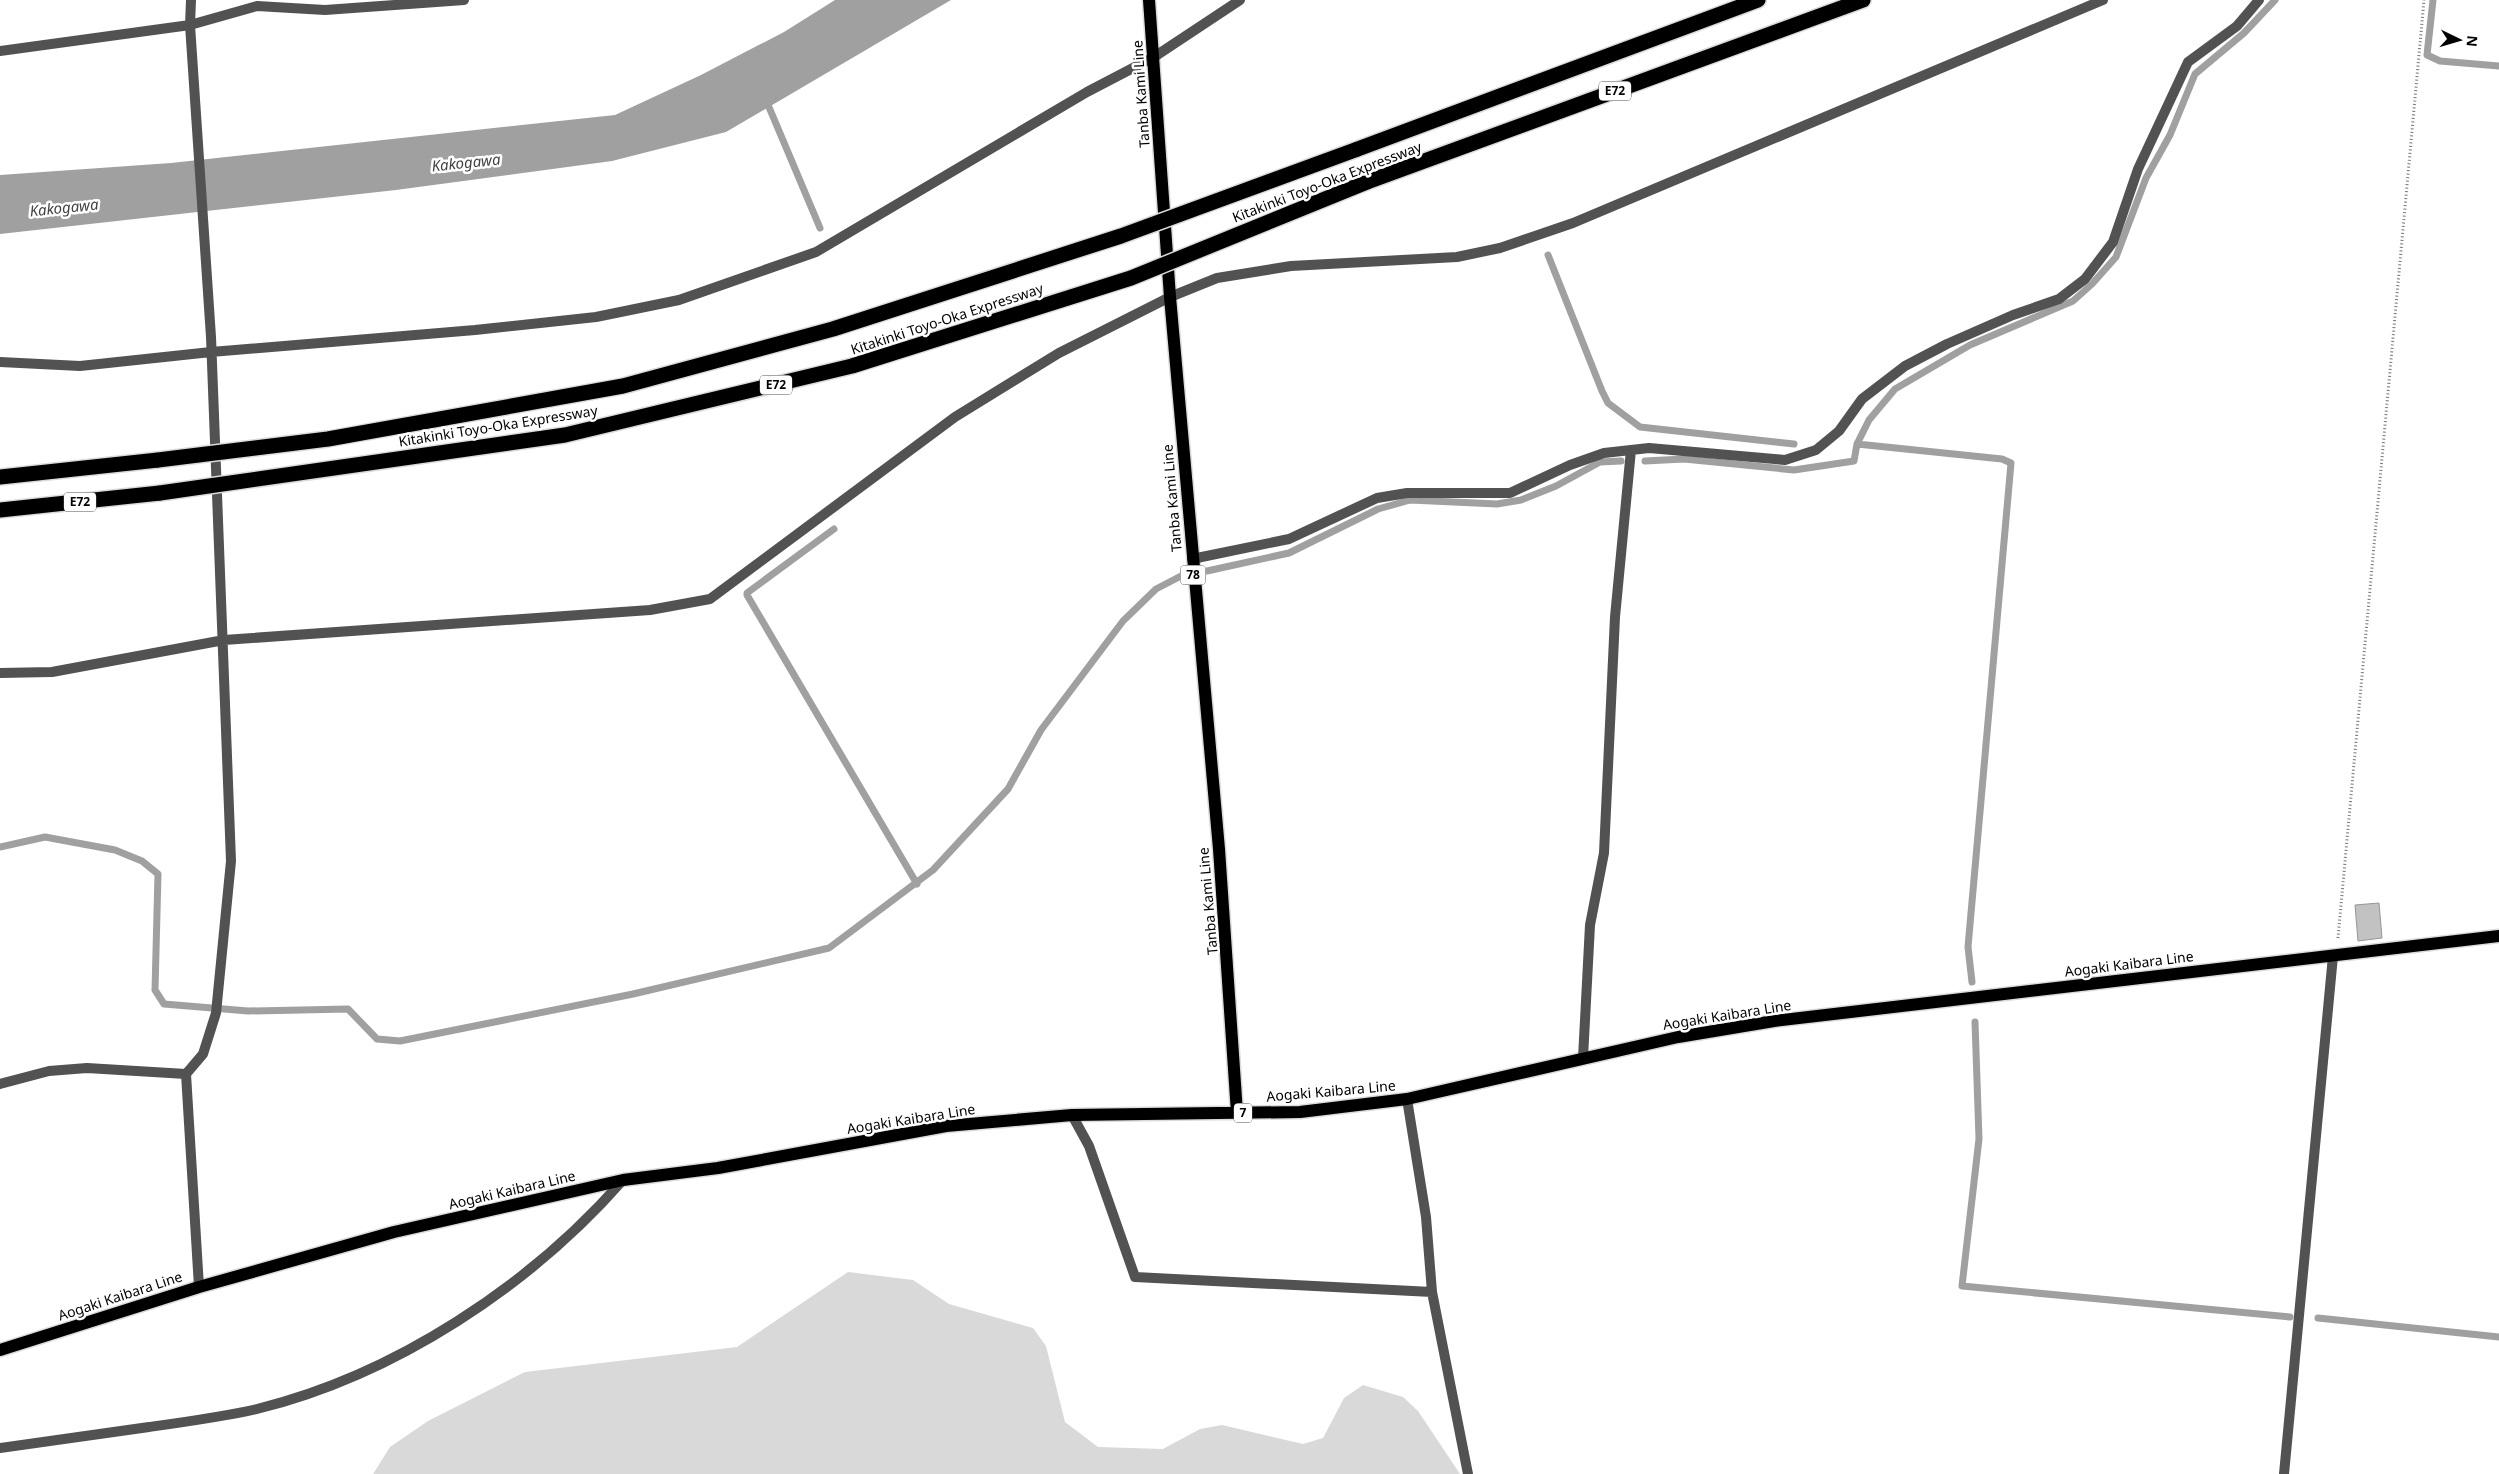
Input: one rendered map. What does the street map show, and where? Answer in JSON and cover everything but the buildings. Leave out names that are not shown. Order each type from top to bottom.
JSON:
[{"type":"highway","name":"Kitakinki Toyo-Oka Expressway","points":[[0,477],[328,439],[623,386],[833,329],[1112,239],[1758,0]]},
{"type":"highway","name":"Kitakinki Toyo-Oka Expressway","points":[[0,510],[160,493],[565,434],[852,366],[1131,278],[1367,182],[1862,0]]},
{"type":"main road","name":"Tanba Kami Line","points":[[1149,0],[1170,297],[1221,869],[1237,1113]]},
{"type":"main road","name":"Aogaki Kaibara Line","points":[[0,1350],[199,1287],[394,1232],[623,1180],[718,1168],[946,1126],[1072,1115],[1300,1112],[1407,1099],[1678,1037],[1774,1021],[2499,936]]},
{"type":"street","points":[[191,0],[190,25],[211,337],[231,860],[216,1013],[203,1054],[186,1074],[199,1287]]},
{"type":"street","points":[[0,51],[190,25],[257,6],[325,10],[464,0]]},
{"type":"street","points":[[0,362],[80,366],[211,352],[596,317],[679,300],[816,252],[1086,92],[1154,57],[1240,0]]},
{"type":"street","points":[[0,673],[52,672],[224,640],[650,610],[710,599],[955,417],[1059,353],[1170,297],[1217,278],[1291,266],[1457,257],[1500,248],[1573,223],[2103,0]]},
{"type":"street","points":[[1192,559],[1289,539],[1377,498],[1406,493],[1510,493],[1570,465],[1604,453],[1649,448],[1785,460],[1816,450],[1839,431],[1862,399],[1905,366],[1963,337],[2059,299],[2085,279],[2113,242],[2138,169],[2188,62],[2237,26],[2258,0]]},
{"type":"street","points":[[1583,1058],[1590,925],[1604,853],[1615,617],[1631,450]]},
{"type":"street","points":[[2284,1474],[2335,955]]},
{"type":"street","points":[[0,1084],[49,1070],[87,1068],[186,1074]]},
{"type":"street","points":[[1407,1099],[1426,1217],[1432,1292],[1468,1474]]},
{"type":"street","points":[[1072,1115],[1089,1146],[1135,1276],[1432,1292]]},
{"type":"street","points":[[0,1448],[216,1417],[258,1409],[304,1395],[366,1371],[429,1338],[542,1260],[596,1211],[623,1180]]},
{"type":"path","points":[[2335,955],[2424,0]]},
{"type":"shaded area","points":[[848,1272],[913,1280],[949,1304],[1033,1328],[1046,1346],[1065,1422],[1098,1447],[1163,1449],[1200,1429],[1222,1425],[1303,1444],[1323,1438],[1344,1398],[1363,1385],[1403,1397],[1418,1411],[1460,1474],[373,1474],[390,1447],[428,1421],[525,1372],[737,1347]]},
{"type":"water","name":"Kakogawa","points":[[835,0],[951,0],[726,132],[612,161],[396,190],[0,234],[0,175],[171,163],[615,115],[701,75],[784,32]]},
{"type":"waterway","points":[[1645,461],[1684,459],[1794,470],[1854,461],[1857,444],[1869,420],[1895,389],[1970,345],[2073,301],[2092,284],[2116,257],[2146,178],[2170,135],[2195,74],[2244,33],[2275,0]]},
{"type":"waterway","points":[[2433,0],[2427,55],[2440,61],[2499,66]]},
{"type":"waterway","points":[[766,100],[820,228]]},
{"type":"waterway","points":[[1548,255],[1608,403],[1640,427],[1794,444]]},
{"type":"waterway","points":[[1857,444],[2002,459],[2011,463],[1968,947],[1972,982]]},
{"type":"waterway","points":[[1207,571],[1289,553],[1378,509],[1410,500],[1497,504],[1521,500],[1556,486],[1600,462],[1621,461]]},
{"type":"waterway","points":[[834,529],[747,593],[747,595],[917,884]]},
{"type":"waterway","points":[[0,847],[45,837],[115,850],[142,861],[158,874],[155,990],[164,1004],[248,1011],[348,1009],[377,1039],[400,1041],[633,994],[829,948],[933,870],[1008,789],[1041,730],[1123,621],[1156,589],[1181,576]]},
{"type":"waterway","points":[[1975,1022],[1979,1139],[1962,1286],[2290,1317]]},
{"type":"waterway","points":[[2318,1318],[2499,1337]]}]
